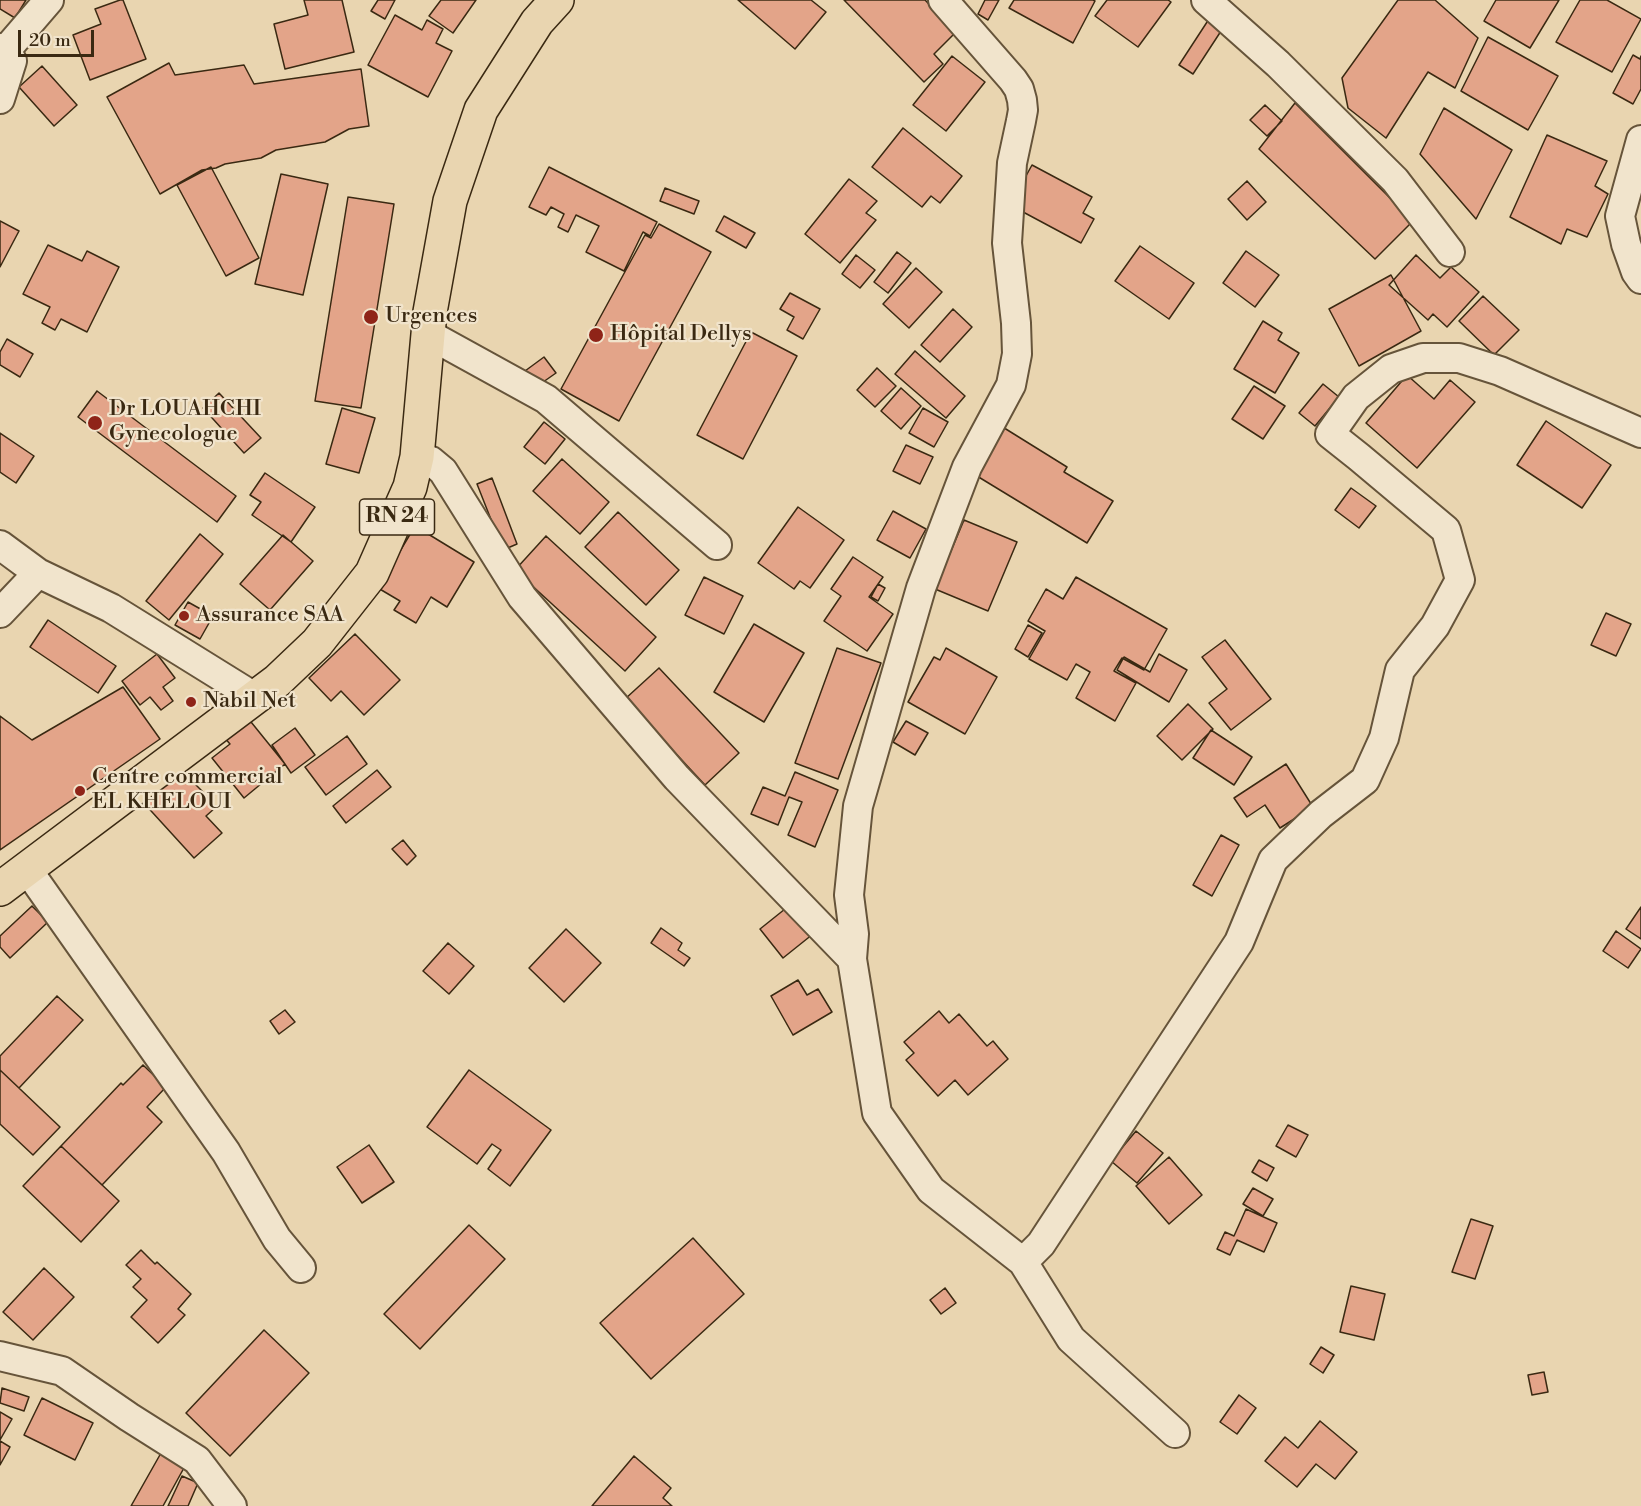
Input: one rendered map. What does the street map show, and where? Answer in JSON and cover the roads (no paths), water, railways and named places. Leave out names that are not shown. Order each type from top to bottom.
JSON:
[{"type":"main road","name":"RN 24","points":[[0,889],[277,681],[317,643],[372,573],[410,487],[417,457],[430,312],[450,201],[481,110],[537,22],[557,0]]},
{"type":"street","points":[[0,99],[12,61],[3,49],[49,0]]},
{"type":"street","points":[[943,0],[1013,80],[1022,99],[1021,121],[1012,163],[1006,243],[1016,323],[1017,354],[1011,386],[967,467],[921,588],[858,806],[849,895],[854,934],[852,959],[877,1113],[931,1190],[1023,1263],[1071,1339],[1175,1433]]},
{"type":"street","points":[[1206,0],[1278,64],[1395,180],[1450,252]]},
{"type":"street","points":[[1641,140],[1620,216],[1626,244],[1636,272],[1641,279]]},
{"type":"street","points":[[428,334],[546,399],[717,544]]},
{"type":"street","points":[[1023,1263],[1041,1244],[1239,942],[1272,860],[1321,814],[1365,780],[1384,738],[1400,670],[1434,626],[1460,580],[1446,530],[1329,434],[1356,397],[1391,369],[1423,358],[1460,358],[1500,371],[1641,432]]},
{"type":"street","points":[[417,457],[431,461],[443,471],[522,597],[677,778],[852,959]]},
{"type":"street","points":[[0,545],[38,573],[111,608],[256,698]]},
{"type":"street","points":[[0,613],[38,573]]},
{"type":"street","points":[[27,869],[226,1152],[277,1239],[301,1268]]},
{"type":"street","points":[[0,1356],[62,1371],[129,1417],[198,1460],[232,1506]]},
{"type":"place","name":"Urgences","points":[[371,317]]},
{"type":"place","name":"Hôpital Dellys","points":[[596,335]]},
{"type":"place","name":"Dr LOUAHCHI Gynecologue","points":[[95,423]]},
{"type":"place","name":"Assurance SAA","points":[[184,616]]},
{"type":"place","name":"Nabil Net","points":[[191,702]]},
{"type":"place","name":"Centre commercial EL KHELOUI","points":[[80,791]]}]
